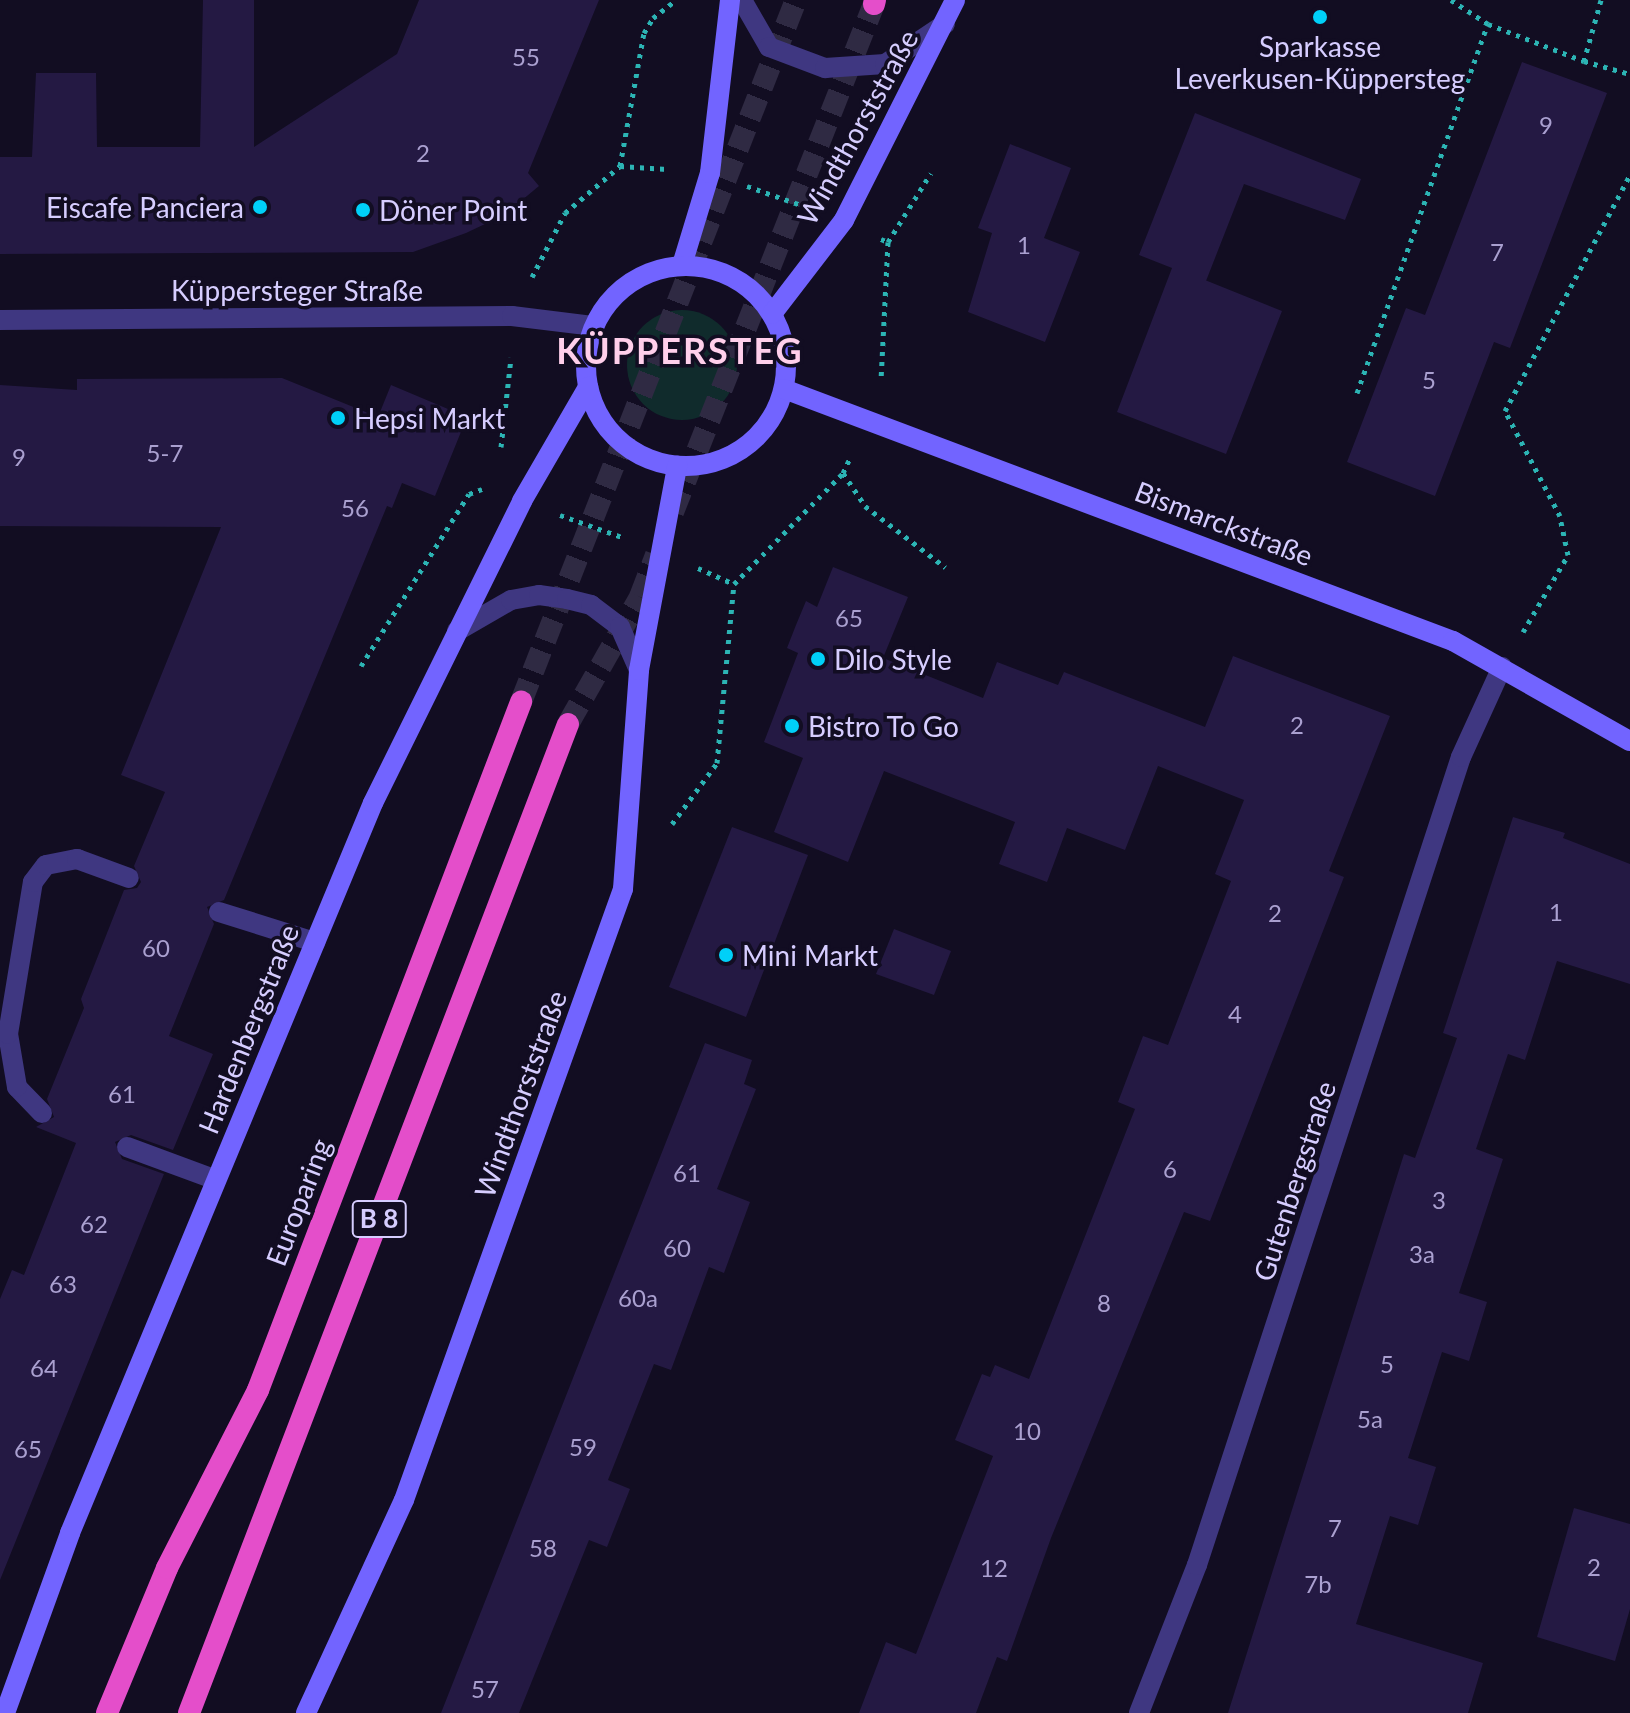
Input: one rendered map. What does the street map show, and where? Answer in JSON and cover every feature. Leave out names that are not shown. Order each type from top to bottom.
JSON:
[{"type":"highway","name":"Europaring","points":[[107,1713],[167,1568],[258,1390],[521,702]]},
{"type":"highway","name":"B 8","points":[[189,1713],[568,724]]},
{"type":"main road","points":[[682,265],[710,173],[730,0]]},
{"type":"main road","name":"Windthorststraße","points":[[772,314],[844,220],[955,0]]},
{"type":"main road","points":[[682,265],[729,274],[754,291],[772,314],[785,346],[784,389],[773,417],[739,451],[709,463],[677,466],[647,458],[624,444],[606,425],[588,387],[586,364],[594,326],[623,288],[647,274],[682,265]]},
{"type":"main road","name":"Hardenbergstraße","points":[[5,1713],[70,1533],[373,803],[522,501],[588,387]]},
{"type":"main road","name":"Bismarckstraße","points":[[784,389],[1453,641],[1630,741]]},
{"type":"main road","name":"Windthorststraße","points":[[306,1713],[404,1500],[623,889],[639,670],[677,466]]},
{"type":"street","points":[[742,0],[769,47],[825,68],[885,64],[945,24]]},
{"type":"street","name":"Küppersteger Straße","points":[[0,320],[512,316],[594,326]]},
{"type":"street","points":[[457,631],[511,600],[539,595],[567,599],[591,605],[620,627],[639,670]]},
{"type":"street","name":"Gutenbergstraße","points":[[1139,1713],[1202,1550],[1461,757],[1502,667]]},
{"type":"street","points":[[42,1113],[17,1087],[8,1034],[33,882],[46,865],[77,859],[129,878]]},
{"type":"street","points":[[219,912],[315,942]]},
{"type":"street","points":[[127,1147],[216,1180]]},
{"type":"path","points":[[494,485],[509,404],[512,316],[565,213],[620,166],[644,33],[653,18],[676,0]]},
{"type":"path","points":[[1451,0],[1488,24],[1584,61],[1630,74]]},
{"type":"path","points":[[1584,61],[1601,0]]},
{"type":"path","points":[[1357,393],[1488,24]]},
{"type":"path","points":[[620,166],[710,173],[844,220],[888,242]]},
{"type":"path","points":[[670,826],[717,763],[734,584],[843,473],[868,420],[881,379],[888,242],[931,173]]},
{"type":"path","points":[[1502,667],[1568,555],[1560,516],[1505,411],[1630,175]]},
{"type":"path","points":[[843,473],[865,506],[945,567]]},
{"type":"path","points":[[361,666],[469,494],[494,485],[522,501]]},
{"type":"green space","points":[[682,310],[703,314],[721,326],[733,344],[737,365],[733,386],[721,404],[703,416],[682,420],[661,416],[643,404],[631,386],[627,365],[631,344],[643,326],[661,314]]},
{"type":"building","points":[[203,0],[254,0],[254,147],[397,54],[419,0],[599,0],[528,173],[539,186],[504,215],[466,233],[413,252],[0,254],[0,157],[32,157],[36,73],[96,73],[97,147],[200,147]]},
{"type":"building","points":[[1522,62],[1607,93],[1510,348],[1494,342],[1435,496],[1347,462],[1406,308],[1425,315]]},
{"type":"building","points":[[1195,113],[1361,179],[1345,220],[1244,184],[1206,281],[1282,311],[1226,454],[1117,412],[1172,268],[1139,255]]},
{"type":"building","points":[[1010,144],[1071,168],[1044,238],[1080,252],[1045,342],[968,312],[992,233],[978,228]]},
{"type":"building","points":[[282,378],[378,417],[391,385],[467,417],[435,496],[402,483],[392,508],[387,506],[224,900],[207,907],[214,924],[169,1036],[213,1054],[173,1150],[131,1135],[115,1142],[122,1159],[164,1174],[0,1580],[0,1299],[12,1270],[24,1275],[76,1143],[36,1127],[54,1117],[47,1099],[84,1008],[81,999],[124,890],[137,888],[141,882],[134,866],[165,792],[121,775],[221,527],[0,526],[0,385],[77,390],[77,379]]},
{"type":"building","points":[[833,567],[908,597],[883,658],[983,698],[997,662],[1058,685],[1064,672],[1205,727],[1233,656],[1390,716],[1329,871],[1344,877],[1210,1221],[1184,1212],[1051,1538],[1007,1661],[997,1657],[976,1713],[859,1713],[886,1642],[916,1654],[993,1456],[955,1440],[982,1374],[990,1377],[995,1365],[1029,1379],[1135,1109],[1118,1102],[1143,1036],[1168,1045],[1231,881],[1215,874],[1244,800],[1158,766],[1125,850],[1067,828],[1047,882],[999,864],[1015,822],[884,771],[848,862],[774,832],[803,758],[764,742],[798,653],[787,648],[796,625],[806,601],[817,607]]},
{"type":"building","points":[[1513,817],[1565,833],[1563,838],[1630,864],[1630,984],[1557,961],[1525,1060],[1508,1054],[1476,1149],[1503,1159],[1459,1293],[1487,1302],[1469,1361],[1442,1352],[1408,1458],[1436,1467],[1418,1525],[1390,1516],[1356,1624],[1483,1663],[1468,1713],[1228,1713],[1404,1154],[1415,1158],[1457,1038],[1443,1033]]},
{"type":"building","name":"Mini Markt","points":[[732,827],[808,855],[746,1017],[669,987]]},
{"type":"building","points":[[894,929],[951,951],[934,995],[876,974]]},
{"type":"building","points":[[705,1043],[752,1060],[744,1084],[756,1089],[717,1189],[750,1202],[724,1273],[709,1267],[671,1370],[654,1364],[608,1480],[630,1489],[607,1547],[589,1540],[519,1713],[441,1713]]},
{"type":"building","points":[[1574,1508],[1630,1524],[1630,1609],[1615,1661],[1537,1637]]},
{"type":"tunnel","points":[[521,702],[796,0]]},
{"type":"tunnel","points":[[673,512],[874,4]]},
{"type":"tunnel","points":[[568,724],[640,597],[656,555]]},
{"type":"place","name":"Sparkasse Leverkusen-Küppersteg","points":[[1320,17]]},
{"type":"place","name":"Eiscafe Panciera","points":[[260,207]]},
{"type":"place","name":"Döner Point","points":[[363,210]]},
{"type":"place","name":"Hepsi Markt","points":[[338,418]]},
{"type":"place","name":"Dilo Style","points":[[818,659]]},
{"type":"place","name":"Bistro To Go","points":[[792,726]]},
{"type":"place","name":"Mini Markt","points":[[726,955]]},
{"type":"district","name":"KÜPPERSTEG","points":[[680,351]]}]
